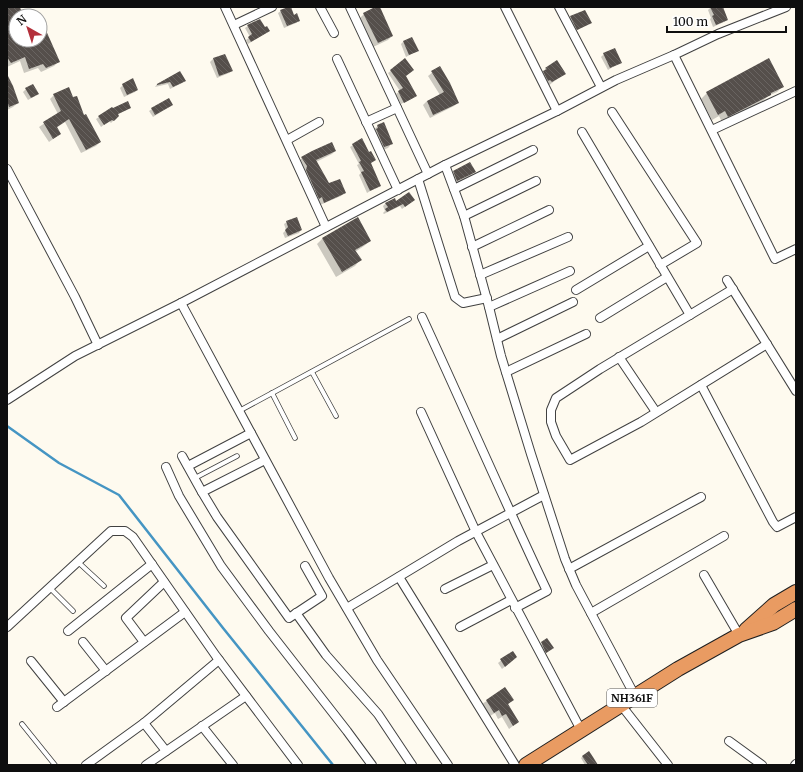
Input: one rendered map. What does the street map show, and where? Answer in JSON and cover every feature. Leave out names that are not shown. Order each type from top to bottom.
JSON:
[{"type":"highway","name":"NH361F","points":[[740,635],[774,605],[796,592]]},
{"type":"highway","name":"NH361F","points":[[526,765],[678,669],[740,635],[773,623],[796,609]]},
{"type":"street","points":[[225,7],[326,227]]},
{"type":"street","points":[[234,25],[272,7]]},
{"type":"street","points":[[320,7],[334,33]]},
{"type":"street","points":[[350,7],[428,174]]},
{"type":"street","points":[[505,7],[557,111]]},
{"type":"street","points":[[559,7],[601,87]]},
{"type":"street","points":[[7,400],[75,356],[181,303],[445,165],[557,111],[601,87],[718,34],[786,7]]},
{"type":"street","points":[[674,55],[775,259],[796,249]]},
{"type":"street","points":[[337,59],[398,190]]},
{"type":"street","points":[[712,130],[796,91]]},
{"type":"street","points":[[366,122],[397,108]]},
{"type":"street","points":[[612,112],[696,243],[660,265]]},
{"type":"street","points":[[287,140],[319,122]]},
{"type":"street","points":[[582,132],[690,315]]},
{"type":"street","points":[[454,189],[533,150]]},
{"type":"street","points":[[445,165],[464,216],[506,372],[544,495],[569,569],[576,586],[635,696]]},
{"type":"street","points":[[7,169],[75,297],[98,345]]},
{"type":"street","points":[[418,179],[455,297],[463,303],[487,298]]},
{"type":"street","points":[[464,216],[536,182]]},
{"type":"street","points":[[472,247],[549,210]]},
{"type":"street","points":[[480,275],[568,237]]},
{"type":"street","points":[[576,290],[649,246]]},
{"type":"street","points":[[489,307],[570,271]]},
{"type":"street","points":[[600,318],[668,277]]},
{"type":"street","points":[[727,280],[796,391]]},
{"type":"street","points":[[733,289],[619,357],[556,398],[550,410],[551,422],[556,436],[570,460],[594,448],[656,412],[767,344]]},
{"type":"street","points":[[497,339],[573,302]]},
{"type":"street","points":[[181,303],[329,578],[377,660],[448,765]]},
{"type":"street","points":[[422,317],[510,514],[547,591],[516,608]]},
{"type":"street","points":[[506,372],[586,334]]},
{"type":"street","points":[[619,357],[656,412]]},
{"type":"street","points":[[701,385],[773,522],[777,526],[796,517]]},
{"type":"street","points":[[421,412],[476,532],[581,730]]},
{"type":"street","points":[[188,466],[250,433]]},
{"type":"street","points":[[182,456],[217,517],[289,618],[322,596],[305,566]]},
{"type":"street","points":[[202,492],[265,460]]},
{"type":"street","points":[[166,467],[179,496],[222,566],[269,632],[372,765]]},
{"type":"street","points":[[347,608],[458,541],[544,495]]},
{"type":"street","points":[[569,569],[701,497]]},
{"type":"street","points":[[7,627],[110,531],[125,531],[133,537],[219,660],[298,765]]},
{"type":"street","points":[[591,613],[724,536]]},
{"type":"street","points":[[68,631],[152,564]]},
{"type":"street","points":[[445,589],[493,565]]},
{"type":"street","points":[[704,575],[740,635]]},
{"type":"street","points":[[399,577],[515,765]]},
{"type":"street","points":[[144,642],[126,618],[164,582]]},
{"type":"street","points":[[460,627],[511,600]]},
{"type":"street","points":[[57,707],[185,612]]},
{"type":"street","points":[[296,613],[326,656],[378,714],[412,765]]},
{"type":"street","points":[[83,642],[106,671]]},
{"type":"street","points":[[86,765],[144,723],[219,660]]},
{"type":"street","points":[[31,661],[64,702]]},
{"type":"street","points":[[146,765],[246,696]]},
{"type":"street","points":[[621,705],[668,765]]},
{"type":"street","points":[[144,723],[166,751]]},
{"type":"street","points":[[202,726],[232,765]]},
{"type":"street","points":[[729,742],[762,765]]},
{"type":"lane","points":[[239,411],[409,319]]},
{"type":"lane","points":[[312,372],[336,416]]},
{"type":"lane","points":[[272,393],[295,438]]},
{"type":"lane","points":[[195,478],[237,456]]},
{"type":"lane","points":[[78,562],[104,586]]},
{"type":"lane","points":[[50,588],[73,611]]},
{"type":"lane","points":[[22,724],[55,765]]},
{"type":"building","points":[[7,7],[20,7],[8,8],[8,48],[48,48],[48,35],[60,62],[46,68],[43,64],[29,69],[25,57],[11,63],[7,57]]},
{"type":"building","points":[[291,7],[294,15],[297,13],[300,21],[287,26],[280,10]]},
{"type":"building","points":[[375,7],[380,7],[393,36],[378,43],[363,13]]},
{"type":"building","points":[[710,7],[723,7],[728,20],[716,25],[712,16],[714,15]]},
{"type":"building","points":[[585,10],[592,23],[577,30],[570,16]]},
{"type":"building","points":[[260,19],[265,27],[267,26],[270,31],[251,42],[248,37],[252,34],[247,25]]},
{"type":"building","points":[[412,37],[419,51],[409,55],[403,41]]},
{"type":"building","points":[[615,48],[622,63],[610,68],[603,53]]},
{"type":"building","points":[[225,54],[233,71],[219,76],[213,58]]},
{"type":"building","points":[[405,58],[414,70],[406,76],[417,96],[404,103],[398,91],[403,88],[390,70]]},
{"type":"building","points":[[769,58],[784,87],[728,117],[725,111],[718,115],[706,92]]},
{"type":"building","points":[[557,60],[566,74],[552,82],[550,80],[548,81],[543,71]]},
{"type":"building","points":[[440,66],[459,103],[433,115],[427,101],[444,92],[431,71]]},
{"type":"building","points":[[180,71],[186,81],[173,87],[170,82],[157,85],[157,84]]},
{"type":"building","points":[[7,74],[19,103],[9,107],[7,100]]},
{"type":"building","points":[[133,78],[138,90],[127,95],[122,84]]},
{"type":"building","points":[[33,84],[39,94],[31,98],[25,88]]},
{"type":"building","points":[[69,87],[73,97],[77,96],[84,115],[86,114],[101,142],[86,150],[69,119],[57,127],[61,134],[53,139],[43,122],[61,111],[53,94]]},
{"type":"building","points":[[169,98],[173,105],[155,115],[151,108]]},
{"type":"building","points":[[128,101],[131,108],[118,114],[119,116],[114,121],[112,120],[104,125],[98,116],[112,107],[113,108]]},
{"type":"building","points":[[384,122],[393,144],[384,147],[376,129],[378,128],[377,125]]},
{"type":"building","points":[[362,138],[369,152],[371,151],[376,160],[371,163],[381,186],[370,191],[361,172],[364,171],[359,162],[361,161],[352,144]]},
{"type":"building","points":[[332,142],[336,151],[316,160],[329,183],[340,179],[346,193],[324,203],[322,197],[319,199],[306,170],[307,166],[301,157]]},
{"type":"building","points":[[470,162],[476,172],[457,181],[453,171]]},
{"type":"building","points":[[409,192],[415,200],[405,207],[403,204],[387,212],[385,209],[388,207],[385,203],[395,198],[396,201]]},
{"type":"building","points":[[297,217],[302,230],[288,236],[285,230],[288,227],[286,221]]},
{"type":"building","points":[[358,217],[371,241],[355,250],[362,260],[342,272],[322,238]]},
{"type":"building","points":[[547,638],[554,648],[546,653],[541,642]]},
{"type":"building","points":[[513,651],[517,657],[505,667],[500,659]]},
{"type":"building","points":[[505,687],[514,700],[508,704],[519,722],[513,726],[506,714],[502,716],[499,710],[494,713],[486,700]]},
{"type":"building","points":[[589,751],[598,765],[588,765],[582,756]]},
{"type":"waterway","points":[[7,426],[59,463],[119,495],[333,765]]}]
